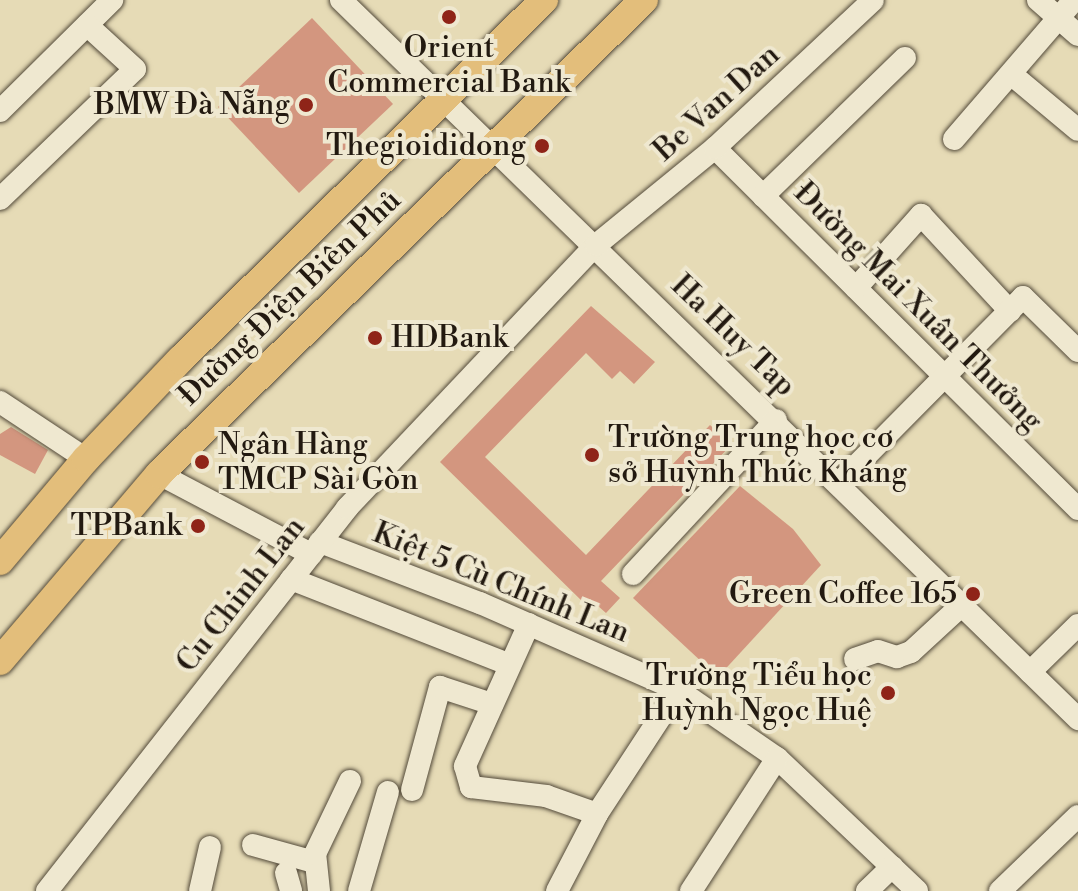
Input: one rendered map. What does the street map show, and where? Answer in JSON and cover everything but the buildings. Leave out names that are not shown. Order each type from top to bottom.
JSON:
[{"type":"main road","name":"Đường Điện Biên Phủ","points":[[0,561],[86,459],[544,0]]},
{"type":"main road","name":"Đường Điện Biên Phủ","points":[[0,661],[159,474],[644,0]]},
{"type":"street","points":[[0,111],[112,0]]},
{"type":"street","name":"Ha Huy Tap","points":[[341,0],[840,482],[1078,719]]},
{"type":"street","name":"Be Van Dan","points":[[596,245],[715,148],[873,0]]},
{"type":"street","points":[[1038,0],[1078,35]]},
{"type":"street","points":[[954,139],[1074,0]]},
{"type":"street","points":[[0,199],[135,69],[87,25]]},
{"type":"street","points":[[763,196],[905,58]]},
{"type":"street","points":[[1011,74],[1078,130]]},
{"type":"street","name":"Đường Mai Xuân Thưởng","points":[[715,148],[1078,509]]},
{"type":"street","points":[[856,288],[921,215],[1010,311]]},
{"type":"street","name":"Cu Chinh Lan","points":[[47,891],[316,548],[596,245]]},
{"type":"street","points":[[840,482],[1023,297],[1078,351]]},
{"type":"street","points":[[0,402],[86,459]]},
{"type":"street","points":[[633,574],[776,420]]},
{"type":"street","name":"Kiệt 5 Cù Chính Lan","points":[[159,474],[316,548],[529,624],[678,690],[777,758],[917,891]]},
{"type":"street","points":[[291,579],[510,665]]},
{"type":"street","points":[[855,659],[878,651],[897,657],[911,652],[963,604]]},
{"type":"street","points":[[529,624],[465,766],[471,787],[546,796],[597,814]]},
{"type":"street","points":[[1030,672],[1078,625]]},
{"type":"street","points":[[412,790],[440,687],[492,704]]},
{"type":"street","points":[[557,891],[597,814],[678,690]]},
{"type":"street","points":[[691,891],[777,758]]},
{"type":"street","points":[[319,891],[314,862],[350,781]]},
{"type":"street","points":[[359,891],[388,792]]},
{"type":"street","points":[[1005,889],[1078,816]]},
{"type":"street","points":[[253,845],[314,862]]},
{"type":"street","points":[[200,891],[210,847]]},
{"type":"street","points":[[867,891],[892,867]]},
{"type":"place","name":"Orient Commercial Bank","points":[[449,17]]},
{"type":"place","name":"BMW Đà Nẵng","points":[[306,105]]},
{"type":"place","name":"Thegioididong","points":[[542,146]]},
{"type":"place","name":"HDBank","points":[[375,338]]},
{"type":"place","name":"Trường Trung học cơ sở Huỳnh Thúc Kháng","points":[[592,455]]},
{"type":"place","name":"Ngân Hàng TMCP Sài Gòn","points":[[202,462]]},
{"type":"place","name":"TPBank","points":[[198,526]]},
{"type":"place","name":"Green Coffee 165","points":[[973,594]]},
{"type":"place","name":"Trường Tiểu học Huỳnh Ngọc Huệ","points":[[888,693]]}]
